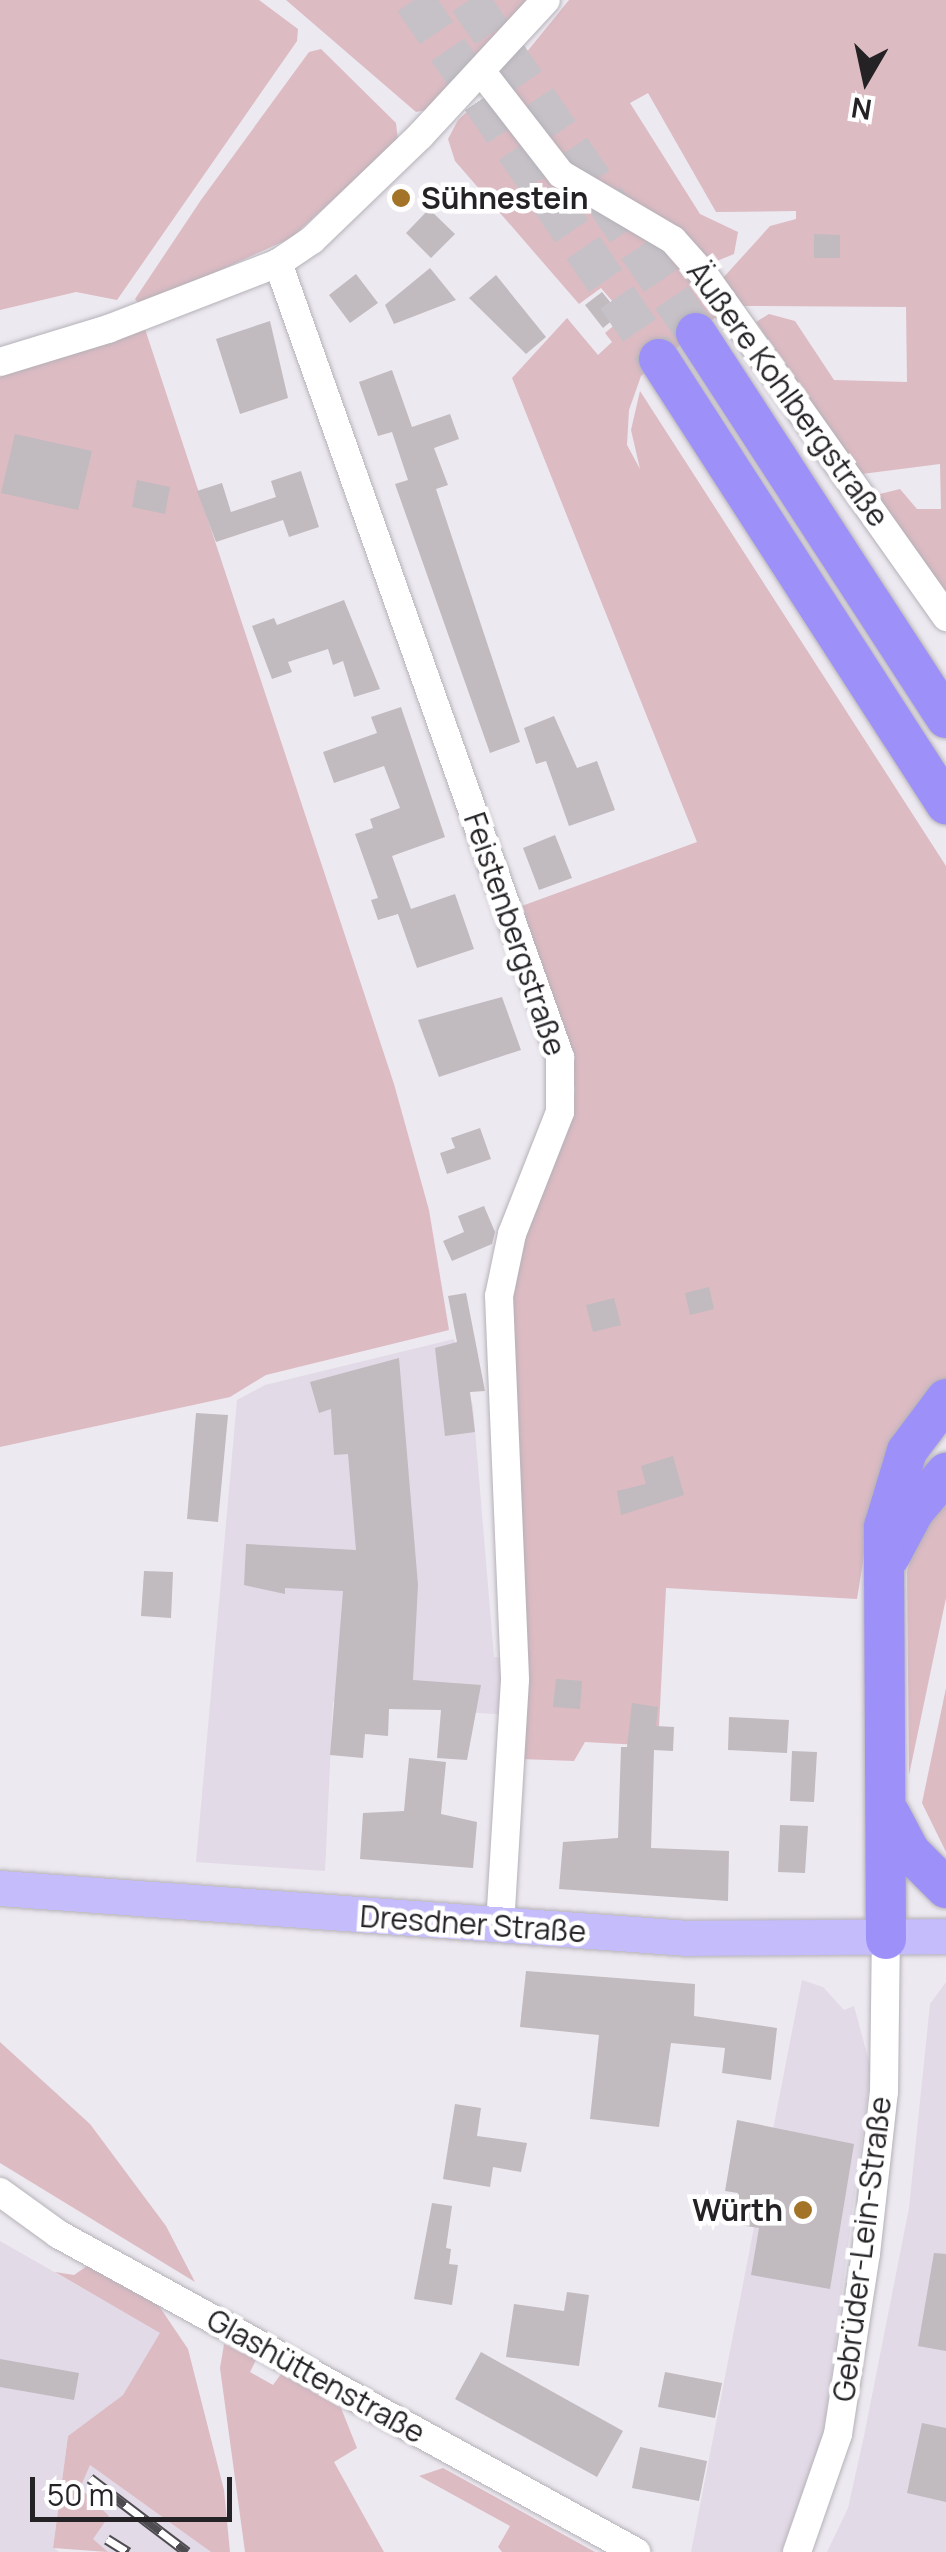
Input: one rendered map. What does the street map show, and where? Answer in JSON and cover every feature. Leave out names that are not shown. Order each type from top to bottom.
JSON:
[{"type":"highway","points":[[696,333],[946,718]]},
{"type":"highway","points":[[659,359],[946,804]]},
{"type":"highway","points":[[886,1939],[890,1814],[884,1584],[893,1485],[916,1435],[946,1398]]},
{"type":"highway","points":[[884,1584],[900,1534],[946,1473]]},
{"type":"highway","points":[[890,1814],[910,1852],[946,1888]]},
{"type":"main road","name":"Dresdner Straße","points":[[0,1888],[688,1938],[946,1936]]},
{"type":"street","points":[[0,362],[108,329],[278,263],[312,240],[481,71],[546,0]]},
{"type":"street","name":"Äußere Kohlbergstraße","points":[[481,71],[561,174],[673,240],[704,276],[946,616]]},
{"type":"street","name":"Feistenbergstraße","points":[[278,263],[560,1057],[560,1112],[512,1234],[499,1296],[514,1680],[500,1926]]},
{"type":"street","name":"Gebrüder-Lein-Straße","points":[[797,2552],[838,2434],[866,2254],[884,2092],[886,1939]]},
{"type":"street","name":"Glashüttenstraße","points":[[0,2192],[58,2234],[636,2552]]},
{"type":"shaded area","points":[[0,0],[259,0],[298,29],[297,41],[117,300],[76,292],[0,310]]},
{"type":"shaded area","points":[[286,0],[528,0],[427,110],[416,112]]},
{"type":"shaded area","points":[[569,0],[946,0],[946,598],[876,495],[900,489],[917,509],[941,509],[940,464],[862,474],[756,322],[769,314],[795,321],[834,380],[907,382],[906,307],[744,306],[723,278],[770,226],[796,219],[796,211],[716,212],[648,93],[630,103],[700,214],[738,232],[734,254],[712,263],[571,171],[504,80]]},
{"type":"shaded area","points":[[321,49],[396,123],[398,140],[291,238],[141,306],[135,299],[201,200],[309,52]]},
{"type":"shaded area","points":[[491,105],[581,201],[660,247],[720,314],[641,376],[629,410],[627,445],[640,469],[631,430],[640,391],[946,866],[946,1385],[872,1507],[857,1599],[666,1588],[658,1746],[585,1742],[574,1761],[521,1759],[509,1274],[572,1111],[575,1088],[519,907],[697,842],[512,378],[567,318],[598,355],[612,342],[605,333],[625,316],[601,288],[579,304],[455,161],[448,139],[458,120],[471,108]]},
{"type":"shaded area","points":[[145,329],[394,1084],[429,1210],[449,1330],[266,1375],[230,1397],[0,1447],[0,374]]},
{"type":"shaded area","points":[[454,1339],[473,1406],[494,1657],[504,1658],[506,1715],[333,1702],[325,1871],[196,1862],[237,1400],[265,1385]]},
{"type":"shaded area","points":[[946,1494],[946,1598],[909,1775],[907,1572],[914,1546]]},
{"type":"shaded area","points":[[946,1688],[946,1852],[922,1803]]},
{"type":"shaded area","points":[[802,1980],[823,1987],[844,2010],[854,2006],[871,2069],[824,2431],[781,2552],[691,2552]]},
{"type":"shaded area","points":[[946,1982],[946,2552],[827,2552],[848,2508],[864,2436],[909,2208],[930,2004]]},
{"type":"shaded area","points":[[0,2042],[90,2124],[166,2226],[195,2282],[0,2163]]},
{"type":"shaded area","points":[[0,2241],[161,2333],[123,2395],[68,2436],[53,2547],[59,2552],[0,2552]]},
{"type":"shaded area","points":[[87,2266],[159,2306],[188,2349],[224,2490],[230,2552],[211,2552],[90,2465],[80,2488],[109,2516],[93,2539],[108,2552],[53,2548],[68,2436],[123,2395],[160,2333],[55,2272],[74,2275]]},
{"type":"shaded area","points":[[224,2344],[256,2360],[250,2372],[273,2385],[281,2374],[341,2408],[357,2448],[334,2462],[384,2552],[245,2552],[220,2368]]},
{"type":"shaded area","points":[[90,2465],[211,2552],[108,2552],[93,2540],[79,2488]]},
{"type":"shaded area","points":[[443,2468],[595,2552],[502,2552],[498,2547],[510,2526],[419,2476]]},
{"type":"building","points":[[429,209],[455,234],[431,258],[406,233]]},
{"type":"building","points":[[814,234],[840,235],[840,258],[814,258]]},
{"type":"building","points":[[430,268],[456,300],[394,324],[385,305]]},
{"type":"building","points":[[356,274],[378,303],[350,323],[329,295]]},
{"type":"building","points":[[496,275],[546,337],[526,354],[469,298]]},
{"type":"building","points":[[602,292],[620,314],[603,328],[585,305]]},
{"type":"building","points":[[270,321],[288,398],[240,414],[216,339]]},
{"type":"building","points":[[392,370],[412,427],[450,414],[459,439],[434,448],[448,485],[436,489],[520,742],[490,753],[395,484],[408,480],[392,432],[378,436],[359,382]]},
{"type":"building","points":[[15,434],[92,451],[78,510],[1,493]]},
{"type":"building","points":[[301,471],[319,527],[289,537],[283,520],[216,542],[197,491],[222,483],[231,512],[276,497],[271,481]]},
{"type":"building","points":[[137,480],[170,487],[165,514],[132,507]]},
{"type":"building","points":[[344,600],[380,689],[354,697],[343,661],[333,665],[328,649],[288,662],[292,672],[272,679],[252,626],[274,618],[277,625]]},
{"type":"building","points":[[401,707],[445,837],[392,856],[411,909],[455,894],[474,949],[417,968],[398,914],[378,920],[371,900],[378,898],[355,834],[373,828],[370,819],[400,808],[384,766],[334,783],[323,752],[377,733],[371,717]]},
{"type":"building","points":[[554,716],[577,768],[597,761],[615,810],[569,826],[546,761],[536,764],[524,728]]},
{"type":"building","points":[[555,835],[572,878],[539,890],[523,848]]},
{"type":"building","points":[[502,997],[521,1050],[439,1077],[418,1020]]},
{"type":"building","points":[[480,1128],[491,1159],[447,1174],[440,1153],[455,1148],[451,1138]]},
{"type":"building","points":[[484,1206],[495,1232],[492,1244],[452,1261],[443,1241],[464,1232],[458,1216]]},
{"type":"building","points":[[709,1287],[714,1309],[690,1315],[685,1293]]},
{"type":"building","points":[[466,1293],[485,1391],[470,1392],[475,1432],[445,1436],[435,1348],[457,1342],[448,1296]]},
{"type":"building","points":[[614,1298],[621,1325],[593,1332],[586,1305]]},
{"type":"building","points":[[399,1358],[418,1585],[413,1680],[481,1685],[467,1760],[437,1758],[441,1710],[389,1709],[388,1736],[365,1734],[363,1758],[330,1755],[343,1591],[285,1588],[285,1594],[244,1585],[246,1544],[356,1550],[348,1454],[334,1455],[331,1409],[319,1413],[310,1382]]},
{"type":"building","points":[[196,1413],[228,1415],[218,1522],[187,1519]]},
{"type":"building","points":[[673,1456],[684,1495],[621,1515],[617,1491],[646,1484],[641,1466]]},
{"type":"building","points":[[144,1571],[173,1572],[171,1618],[141,1616]]},
{"type":"building","points":[[556,1679],[582,1681],[580,1709],[553,1707]]},
{"type":"building","points":[[632,1703],[658,1707],[656,1726],[674,1727],[673,1751],[654,1750],[651,1848],[729,1851],[728,1901],[559,1889],[563,1842],[618,1838],[621,1747],[627,1747]]},
{"type":"building","points":[[729,1717],[789,1720],[787,1753],[728,1750]]},
{"type":"building","points":[[792,1751],[817,1752],[814,1802],[790,1801]]},
{"type":"building","points":[[409,1758],[446,1762],[441,1814],[477,1822],[473,1868],[360,1859],[363,1813],[404,1811]]},
{"type":"building","points":[[780,1825],[808,1826],[805,1873],[778,1872]]},
{"type":"building","points":[[526,1971],[695,1984],[694,2016],[777,2028],[771,2080],[722,2073],[725,2048],[671,2043],[659,2127],[590,2119],[599,2035],[520,2027]]},
{"type":"building","points":[[455,2104],[481,2108],[477,2136],[527,2143],[521,2172],[493,2167],[490,2187],[443,2179]]},
{"type":"building","name":"Würth","points":[[737,2120],[854,2144],[830,2289],[751,2275],[759,2228],[733,2224],[738,2193],[725,2191]]},
{"type":"building","points":[[432,2203],[452,2206],[446,2248],[451,2249],[449,2264],[458,2265],[452,2305],[414,2299]]},
{"type":"building","points":[[934,2253],[946,2254],[946,2351],[918,2346]]},
{"type":"building","points":[[567,2292],[589,2295],[579,2366],[506,2357],[514,2304],[564,2311]]},
{"type":"building","points":[[481,2352],[623,2431],[597,2477],[455,2399]]},
{"type":"building","points":[[0,2359],[79,2373],[74,2400],[0,2387]]},
{"type":"building","points":[[665,2372],[722,2383],[715,2418],[658,2407]]},
{"type":"building","points":[[922,2423],[946,2428],[946,2502],[907,2493]]},
{"type":"building","points":[[640,2447],[707,2461],[699,2501],[632,2488]]},
{"type":"tunnel","points":[[414,0],[659,359]]},
{"type":"tunnel","points":[[469,0],[696,333]]},
{"type":"railway","points":[[90,2478],[187,2552]]},
{"type":"railway","points":[[107,2539],[128,2552]]},
{"type":"place","name":"Sühnestein","points":[[401,198]]},
{"type":"place","name":"Würth","points":[[803,2210]]}]
